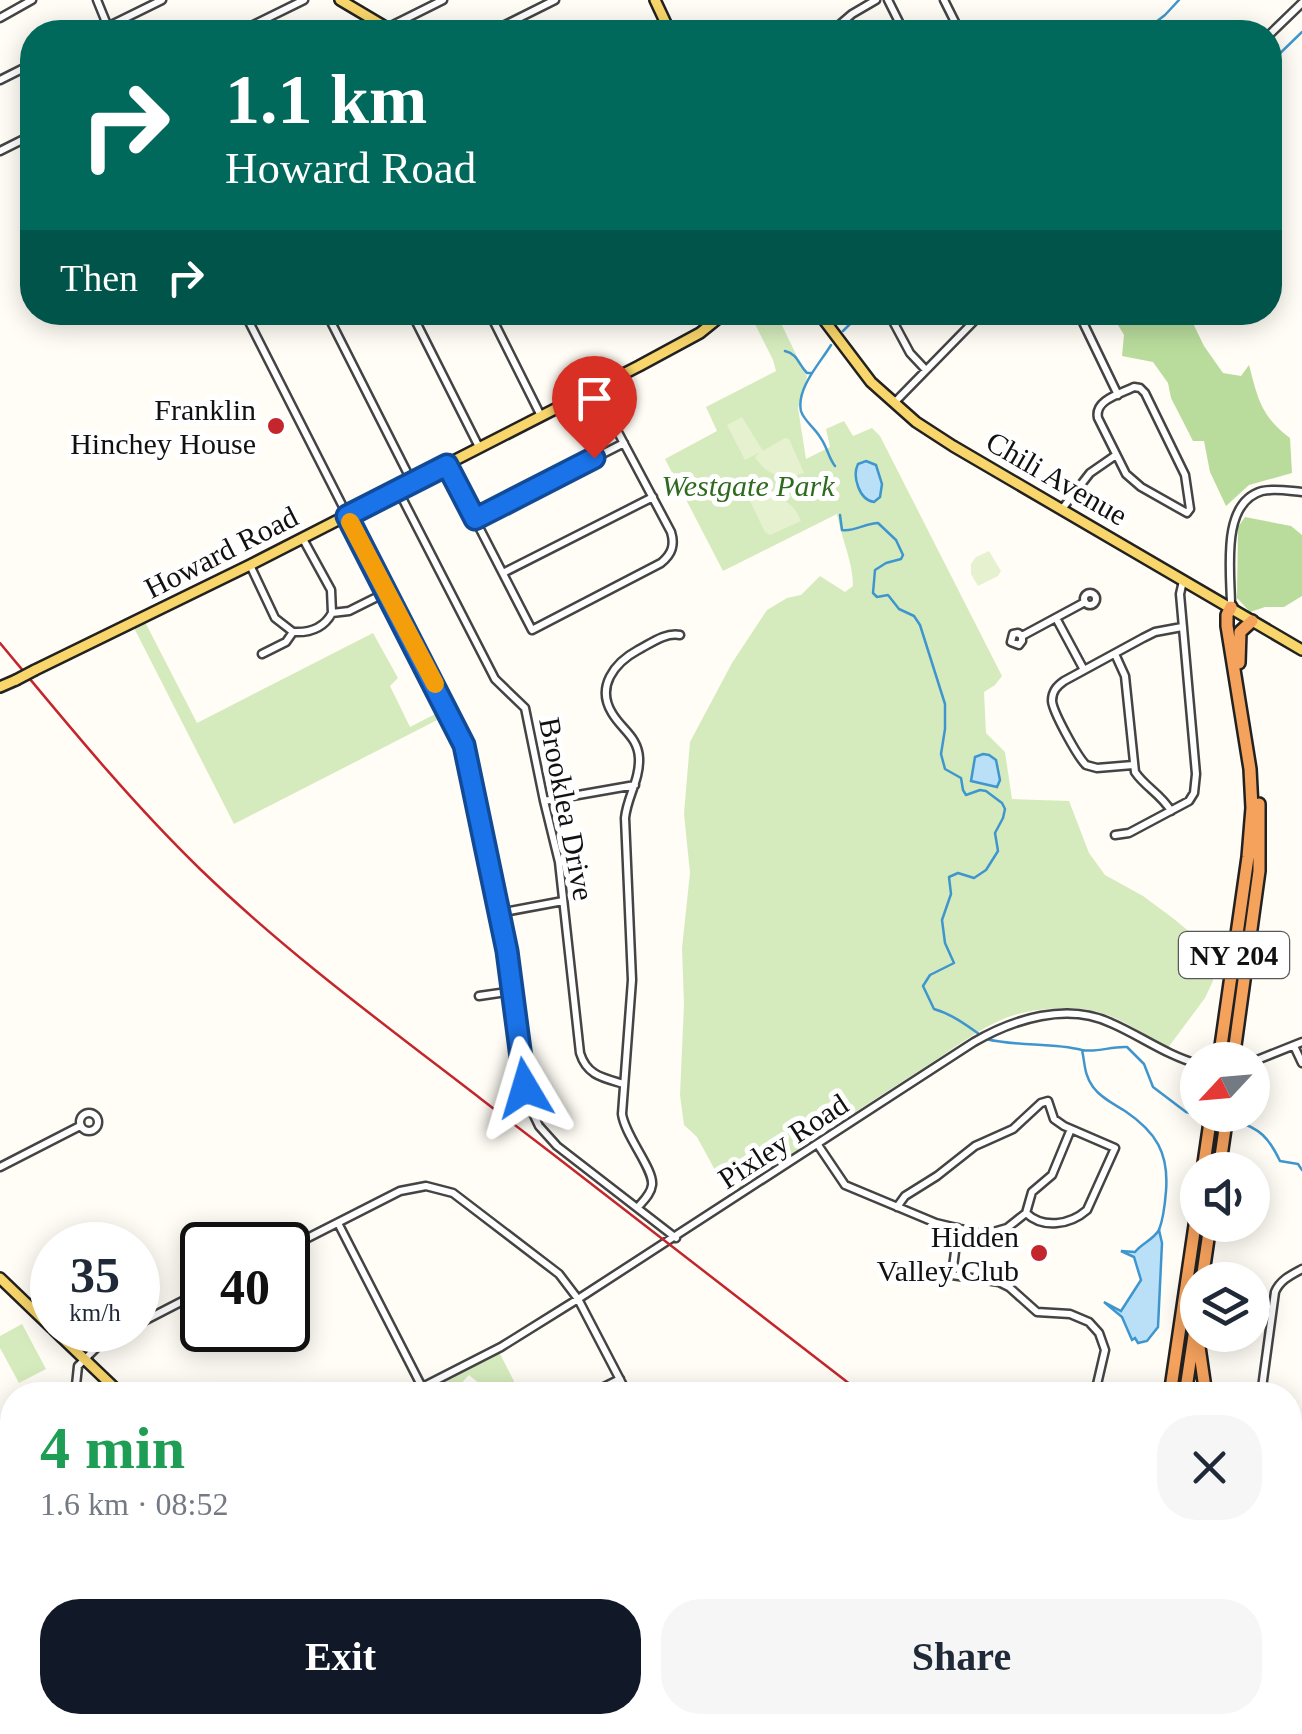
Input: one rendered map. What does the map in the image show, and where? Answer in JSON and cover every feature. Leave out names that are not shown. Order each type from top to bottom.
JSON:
[{"type":"highway","name":"NY 204","points":[[1231,607],[1257,777],[1260,848],[1236,1042]]},
{"type":"highway","name":"NY 204","points":[[1221,1042],[1250,848],[1252,808],[1250,769],[1227,626],[1231,607]]},
{"type":"highway","points":[[1239,663],[1240,632],[1252,621]]},
{"type":"highway","points":[[1165,1382],[1180,1316]]},
{"type":"highway","points":[[1172,1382],[1180,1326]]},
{"type":"highway","points":[[1187,1382],[1191,1352]]},
{"type":"highway","points":[[1199,1352],[1204,1382]]},
{"type":"main road","points":[[340,0],[373,20]]},
{"type":"main road","name":"Howard Road","points":[[0,688],[413,483],[712,325]]},
{"type":"main road","name":"Chili Avenue","points":[[828,325],[871,382],[916,422],[1302,650]]},
{"type":"main road","points":[[0,1278],[30,1307]]},
{"type":"main road","points":[[78,1352],[109,1382]]},
{"type":"street","points":[[0,18],[32,0]]},
{"type":"street","points":[[123,20],[148,3],[162,0]]},
{"type":"street","points":[[263,20],[304,0]]},
{"type":"street","points":[[408,20],[443,0]]},
{"type":"street","points":[[514,20],[554,0]]},
{"type":"street","points":[[845,20],[876,0]]},
{"type":"street","points":[[1282,22],[1302,3]]},
{"type":"street","points":[[251,325],[464,745],[499,913],[525,1088],[533,1116],[546,1136],[676,1238]]},
{"type":"street","points":[[333,325],[413,483]]},
{"type":"street","points":[[418,325],[480,448]]},
{"type":"street","points":[[496,325],[541,416]]},
{"type":"street","points":[[895,325],[924,369]]},
{"type":"street","points":[[893,404],[970,325]]},
{"type":"street","points":[[1084,325],[1118,395]]},
{"type":"street","points":[[447,465],[532,630],[668,558],[673,546],[653,497],[596,388]]},
{"type":"street","points":[[1140,388],[1185,474],[1190,512],[1184,513],[1136,483],[1116,455],[1096,412],[1118,395],[1140,388]]},
{"type":"street","points":[[475,519],[624,443]]},
{"type":"street","points":[[1062,509],[1090,473],[1116,455]]},
{"type":"street","name":"Brooklea Drive","points":[[398,490],[495,679],[525,708],[559,862],[583,1061],[593,1074],[624,1084]]},
{"type":"street","points":[[1231,607],[1232,527],[1236,513],[1257,493],[1302,492]]},
{"type":"street","points":[[503,573],[653,497]]},
{"type":"street","points":[[250,566],[275,618],[293,632],[318,628],[332,612],[331,590],[303,539]]},
{"type":"street","points":[[1115,835],[1130,833],[1189,801],[1194,794],[1180,594],[1183,580]]},
{"type":"street","points":[[332,612],[348,611],[387,592]]},
{"type":"street","points":[[1022,636],[1084,602]]},
{"type":"street","points":[[1056,618],[1084,670]]},
{"type":"street","points":[[1133,764],[1097,768],[1086,765],[1054,708],[1055,688],[1155,632],[1182,627]]},
{"type":"street","points":[[262,654],[286,642],[293,632]]},
{"type":"street","points":[[638,1207],[650,1192],[652,1181],[623,1122],[632,980],[625,818],[639,760],[632,736],[610,710],[606,686],[612,672],[626,658],[671,633],[680,634]]},
{"type":"street","points":[[1114,654],[1124,676],[1133,764],[1138,778],[1156,792],[1170,811]]},
{"type":"street","points":[[544,801],[635,784]]},
{"type":"street","points":[[499,913],[563,901]]},
{"type":"street","points":[[478,996],[513,991]]},
{"type":"street","name":"Pixley Road","points":[[432,1382],[501,1348],[1002,1027],[1032,1018],[1076,1014],[1103,1020],[1180,1058]]},
{"type":"street","points":[[1270,1055],[1298,1044],[1302,1063]]},
{"type":"street","points":[[897,1207],[911,1192],[975,1146],[1017,1126],[1048,1101],[1054,1118],[1114,1148],[1087,1210],[1073,1220],[1058,1223],[1038,1222],[1026,1213]]},
{"type":"street","points":[[0,1167],[80,1126]]},
{"type":"street","points":[[818,1145],[846,1185],[936,1223],[984,1233],[1012,1225],[1026,1213],[1032,1192],[1052,1175],[1071,1129]]},
{"type":"street","points":[[310,1237],[411,1188],[426,1186],[458,1196],[552,1268],[578,1300],[622,1382]]},
{"type":"street","points":[[338,1223],[419,1382]]},
{"type":"street","points":[[958,1228],[952,1274],[998,1282],[1037,1312],[1078,1316],[1096,1330],[1105,1350],[1098,1382]]},
{"type":"street","points":[[1263,1382],[1275,1292],[1285,1278],[1302,1269]]},
{"type":"street","points":[[75,1382],[75,1372],[91,1352]]},
{"type":"street","points":[[614,1382],[620,1379]]},
{"type":"green space","name":"Westgate Park","points":[[756,325],[782,325],[807,377],[798,408],[806,459],[830,447],[826,429],[844,421],[853,436],[872,428],[880,436],[1002,676],[984,692],[986,733],[1005,752],[1012,799],[1069,801],[1089,853],[1105,875],[1143,896],[1197,938],[1211,957],[1213,981],[1167,1049],[1117,1019],[1084,1009],[1035,1010],[997,1022],[729,1196],[697,1137],[684,1125],[680,1095],[682,948],[690,873],[684,814],[690,742],[732,663],[767,610],[801,595],[820,576],[845,592],[853,586],[837,514],[723,571],[665,459],[717,431],[706,407],[776,371]]},
{"type":"green space","points":[[1118,325],[1194,325],[1223,373],[1241,376],[1249,365],[1262,406],[1290,438],[1292,473],[1249,485],[1226,506],[1210,472],[1204,441],[1193,441],[1171,398],[1168,383],[1153,362],[1122,356],[1124,335]]},
{"type":"green space","points":[[742,417],[763,451],[789,439],[804,473],[782,476],[770,472],[755,457],[760,452],[745,460],[727,425]]},
{"type":"green space","points":[[768,496],[788,503],[801,521],[770,535],[765,532],[750,501]]},
{"type":"green space","points":[[1245,517],[1291,526],[1302,535],[1302,596],[1284,607],[1250,612],[1237,598],[1238,527]]},
{"type":"green space","points":[[989,551],[1001,571],[978,586],[971,574],[971,564]]},
{"type":"green space","points":[[144,620],[197,723],[373,633],[398,678],[390,686],[410,727],[443,710],[447,715],[234,824],[132,624]]},
{"type":"green space","points":[[22,1324],[30,1339],[30,1352],[37,1352],[46,1369],[18,1382],[0,1348],[0,1336]]},
{"type":"green space","points":[[499,1352],[514,1382],[478,1382],[469,1375],[462,1382],[442,1382]]},
{"type":"water","points":[[866,461],[876,465],[882,484],[880,497],[874,502],[864,497],[856,481],[858,464]]},
{"type":"water","points":[[983,754],[996,760],[1000,780],[997,787],[971,781],[975,757]]},
{"type":"water","points":[[1159,1230],[1162,1243],[1158,1327],[1147,1341],[1138,1343],[1135,1338],[1132,1340],[1122,1317],[1104,1302],[1121,1311],[1141,1280],[1134,1257],[1121,1251],[1135,1252]]},
{"type":"waterway","points":[[1159,20],[1179,0]]},
{"type":"waterway","points":[[1282,51],[1302,32]]},
{"type":"waterway","points":[[843,331],[849,325]]},
{"type":"waterway","points":[[831,345],[806,384],[800,402],[802,415],[822,440],[835,466]]},
{"type":"waterway","points":[[785,351],[811,373]]},
{"type":"waterway","points":[[840,515],[842,530],[878,523],[896,540],[903,555],[875,570],[873,593],[877,597],[888,595],[920,625],[945,704],[941,754],[945,769],[961,778],[966,795],[986,791],[1005,809],[995,833],[998,851],[986,870],[974,878],[958,873],[949,877],[951,894],[942,920],[945,943],[954,963],[930,975],[923,986],[934,1009],[979,1034]]},
{"type":"waterway","points":[[986,1039],[1082,1050],[1093,1087],[1145,1127],[1163,1155],[1166,1191],[1159,1230]]},
{"type":"waterway","points":[[1082,1050],[1127,1047],[1144,1064],[1153,1087],[1180,1107]]},
{"type":"waterway","points":[[1258,1132],[1280,1161],[1298,1164],[1302,1170]]},
{"type":"railway","points":[[0,643],[147,815],[267,930],[847,1382]]},
{"type":"slow traffic","points":[[350,522],[435,684]]},
{"type":"place","name":"Franklin Hinchey House","points":[[276,426]]},
{"type":"place","name":"Hidden Valley Club","points":[[1039,1253]]},
{"type":"route","points":[[525,1088],[507,951],[470,764],[460,732],[347,516],[447,465],[475,519],[594,458]]}]
